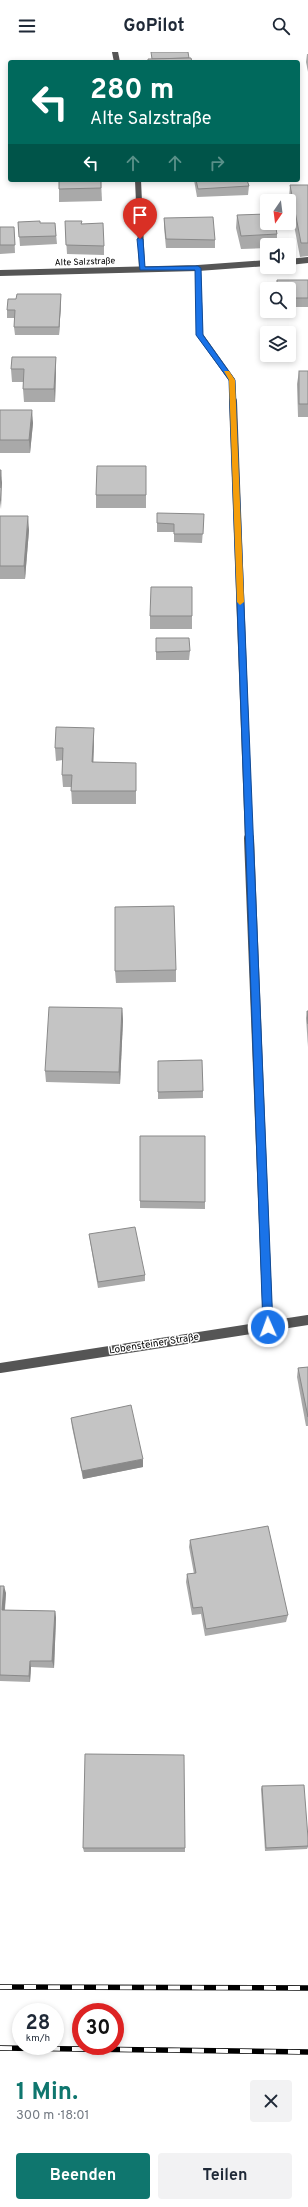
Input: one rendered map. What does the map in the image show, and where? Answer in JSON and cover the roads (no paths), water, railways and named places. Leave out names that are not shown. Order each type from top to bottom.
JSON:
[{"type":"street","points":[[138,182],[142,269]]},
{"type":"street","points":[[296,261],[308,260]]},
{"type":"street","name":"Alte Salzstraße","points":[[0,273],[198,268],[260,264]]},
{"type":"street","points":[[198,268],[200,335],[232,380],[268,1327]]},
{"type":"street","name":"Lobensteiner Straße","points":[[0,1368],[308,1320]]},
{"type":"railway","points":[[0,1987],[308,1988]]},
{"type":"railway","points":[[0,2048],[308,2052]]}]
